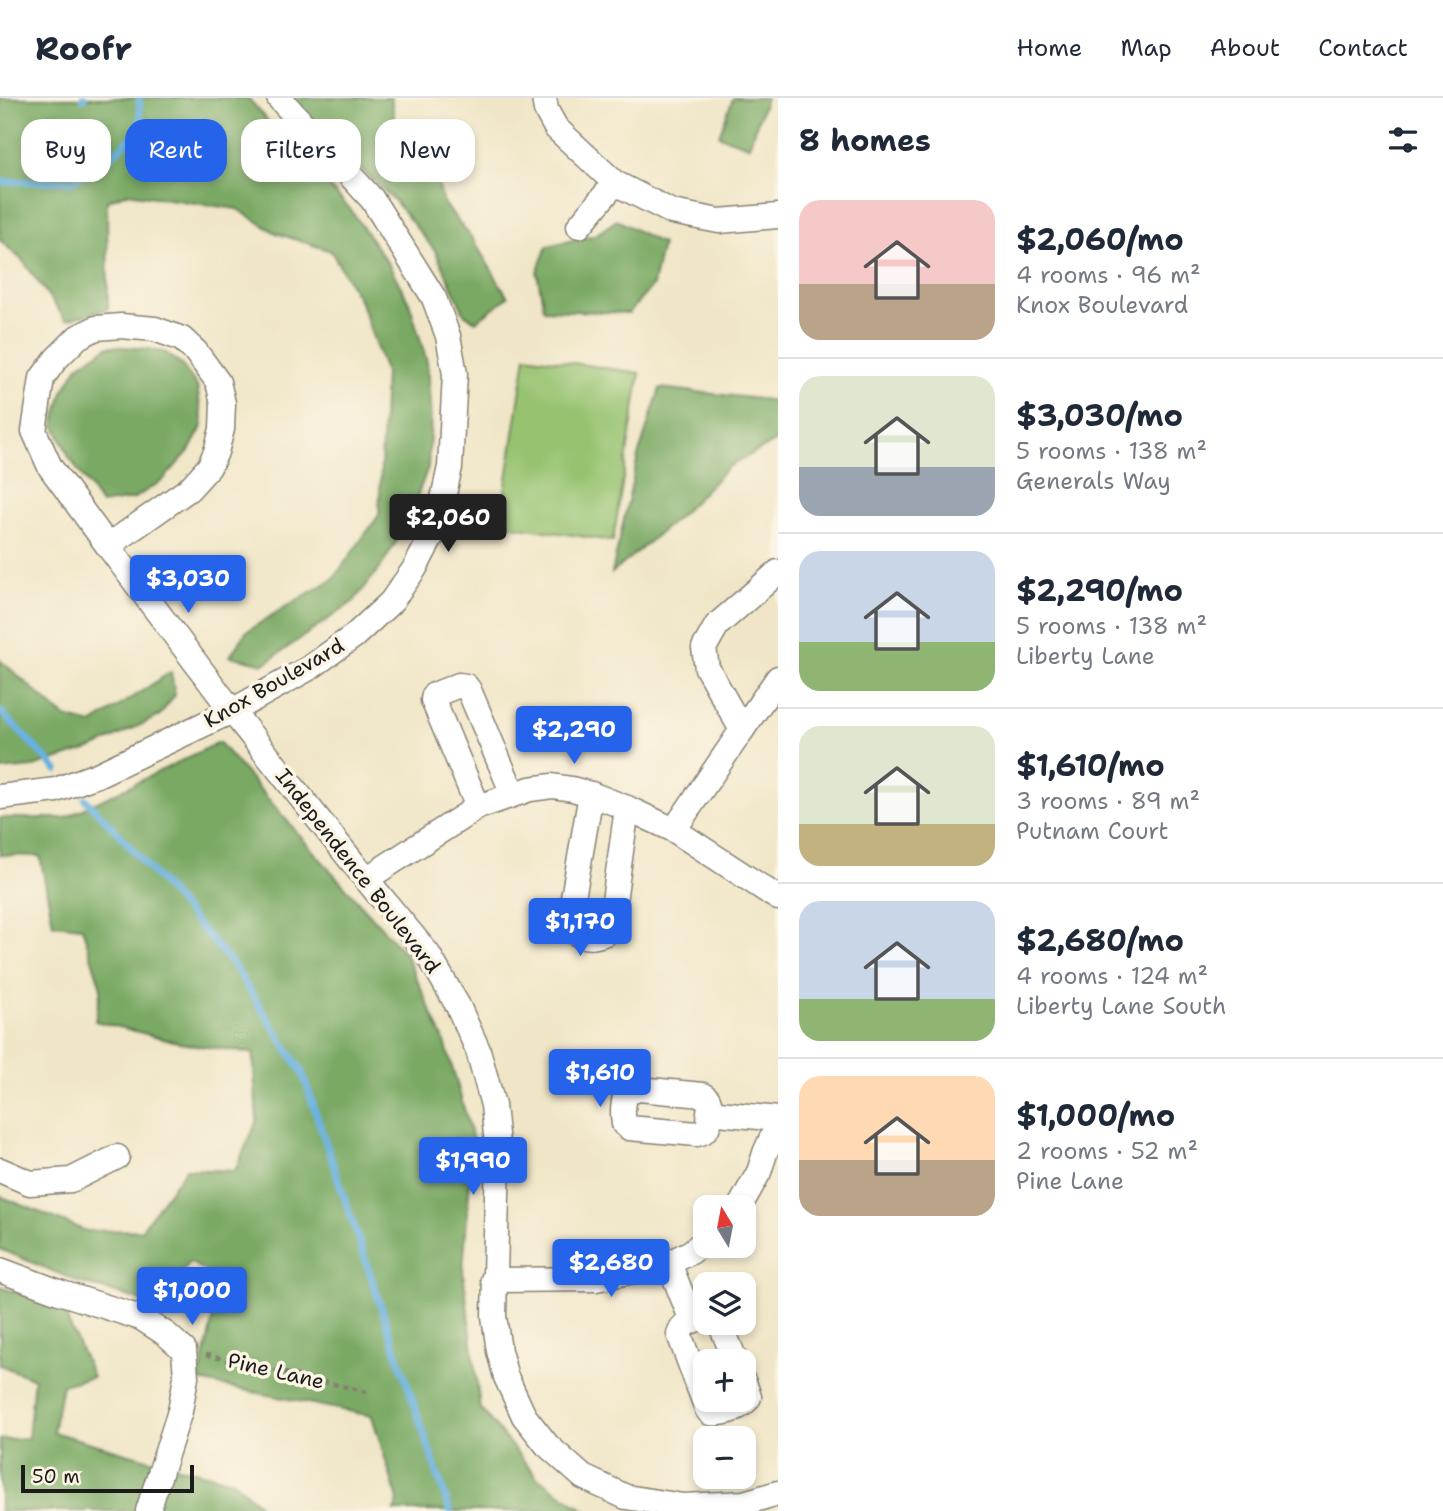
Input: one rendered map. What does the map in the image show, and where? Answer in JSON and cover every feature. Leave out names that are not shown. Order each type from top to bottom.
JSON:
[{"type":"street","name":"Knox Boulevard","points":[[0,797],[56,790],[97,775],[232,710],[311,667],[354,636],[391,602],[415,568],[437,526],[450,467],[455,374],[448,336],[434,298],[373,200],[279,98]]},
{"type":"street","points":[[544,98],[546,110],[556,128],[615,183],[672,212],[719,220],[778,216]]},
{"type":"street","points":[[579,226],[615,183]]},
{"type":"street","points":[[121,326],[155,329],[182,338],[196,352],[218,383],[223,403],[222,429],[209,467],[189,489],[108,546],[50,467],[34,431],[42,378],[78,337],[96,328],[121,326]]},
{"type":"street","name":"Independence Boulevard","points":[[108,546],[232,710],[428,954],[458,1006],[478,1050],[493,1105],[498,1154],[494,1316],[506,1377],[524,1416],[547,1445],[583,1477],[626,1497],[701,1508],[744,1503],[778,1493]]},
{"type":"street","points":[[742,730],[707,668],[704,648],[717,625],[778,572]]},
{"type":"street","points":[[674,830],[778,678]]},
{"type":"street","points":[[478,807],[433,700],[434,695],[459,685],[466,686],[469,690],[513,794]]},
{"type":"street","points":[[366,879],[478,807],[530,789],[552,786],[591,794],[674,830],[778,898]]},
{"type":"street","points":[[591,794],[569,921],[573,932],[578,934],[598,936],[610,930],[627,808]]},
{"type":"street","points":[[709,1112],[778,1119]]},
{"type":"street","points":[[746,1195],[759,1172],[778,1124]]},
{"type":"street","points":[[0,1170],[30,1183],[71,1180],[117,1157]]},
{"type":"street","points":[[493,1280],[596,1279],[669,1264],[693,1250]]},
{"type":"street","points":[[669,1264],[693,1308]]},
{"type":"street","points":[[0,1270],[141,1318],[184,1350],[186,1377],[180,1411],[148,1511]]},
{"type":"street","points":[[693,1322],[680,1328],[679,1334],[693,1372]]},
{"type":"path","name":"Pine Lane","points":[[184,1350],[368,1392]]},
{"type":"green space","points":[[0,98],[248,98],[267,119],[241,119],[241,182],[324,182],[350,209],[389,265],[409,302],[427,362],[431,420],[428,467],[407,524],[382,565],[354,601],[264,664],[230,656],[246,632],[333,579],[379,515],[385,372],[361,303],[331,251],[276,233],[237,209],[127,193],[107,201],[108,309],[66,320],[23,261],[0,240]]},
{"type":"green space","points":[[285,98],[391,98],[394,119],[375,119],[375,182],[437,182],[444,204],[472,238],[508,297],[476,321],[465,315],[436,252],[394,200],[361,169],[361,119],[307,119]]},
{"type":"green space","points":[[733,98],[766,98],[749,146],[719,136]]},
{"type":"green space","points":[[617,220],[662,244],[653,285],[629,313],[544,310],[537,272],[547,246],[595,235]]},
{"type":"green space","points":[[109,346],[166,353],[181,364],[197,386],[203,425],[189,451],[163,480],[133,499],[101,504],[69,457],[54,424],[63,392],[78,366]]},
{"type":"green space","points":[[526,356],[640,373],[613,541],[500,524]]},
{"type":"green space","points":[[660,388],[778,401],[778,440],[728,467],[682,514],[612,573],[638,456]]},
{"type":"green space","points":[[0,660],[65,717],[92,724],[171,672],[175,695],[159,716],[93,748],[33,767],[0,770]]},
{"type":"green space","points":[[219,742],[406,955],[446,1045],[473,1140],[463,1270],[480,1408],[537,1477],[586,1511],[394,1511],[398,1500],[372,1416],[199,1381],[221,1280],[189,1262],[160,1306],[79,1282],[0,1249],[0,1196],[86,1231],[141,1230],[186,1169],[235,1171],[257,1121],[253,1053],[185,1044],[95,1021],[101,988],[82,927],[53,924],[40,856],[0,855],[0,818],[65,818]]},
{"type":"green space","points":[[0,1287],[62,1308],[93,1377],[62,1385],[53,1432],[233,1481],[266,1511],[0,1511],[0,1440],[28,1438],[34,1379],[0,1365]]},
{"type":"waterway","points":[[0,182],[73,181],[107,160],[141,129],[139,98]]},
{"type":"waterway","points":[[0,711],[57,770]]},
{"type":"waterway","points":[[85,799],[234,966],[302,1072],[450,1511]]}]
